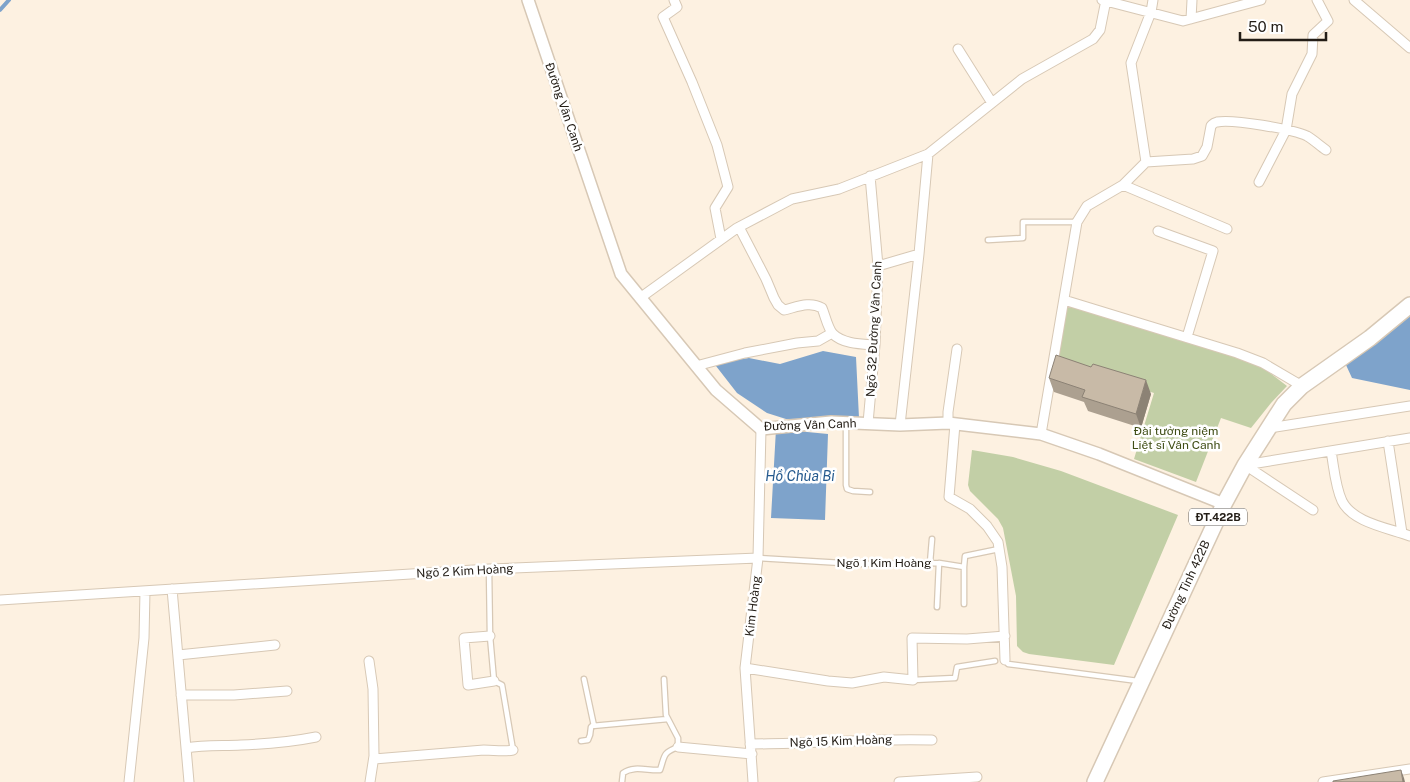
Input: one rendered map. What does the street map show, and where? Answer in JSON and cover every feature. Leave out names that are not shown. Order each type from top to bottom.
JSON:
[{"type":"main road","name":"Đường Tỉnh 422B","points":[[1095,782],[1224,504],[1245,465],[1284,404],[1302,386],[1370,338],[1410,304]]},
{"type":"street","name":"Đường Vân Canh","points":[[528,0],[621,274],[716,390],[761,429],[831,422],[952,424],[1041,434],[1099,454],[1224,504]]},
{"type":"street","points":[[674,0],[677,7],[663,17],[717,145],[728,187],[715,208],[722,239]]},
{"type":"street","points":[[640,298],[739,227],[792,199],[839,188],[928,154],[1022,79],[1093,40],[1100,30],[1104,0],[1183,21],[1261,0]]},
{"type":"street","points":[[1146,162],[1131,63],[1151,12],[1153,0]]},
{"type":"street","points":[[1191,19],[1192,0]]},
{"type":"street","points":[[1259,182],[1286,130],[1292,94],[1312,54],[1313,36],[1328,20],[1317,0]]},
{"type":"street","points":[[1354,0],[1410,48]]},
{"type":"street","points":[[958,49],[992,103]]},
{"type":"street","points":[[1041,434],[1077,222],[1087,206],[1123,185],[1146,162],[1193,159],[1202,156],[1207,147],[1211,126],[1215,122],[1247,123],[1286,130],[1307,137],[1326,150]]},
{"type":"street","points":[[900,424],[928,154]]},
{"type":"street","name":"Ngõ 32 Đường Vân Canh","points":[[868,423],[875,345],[878,266],[870,176]]},
{"type":"street","points":[[1123,185],[1227,229]]},
{"type":"street","points":[[739,227],[778,305],[784,310],[812,304],[819,306],[822,308],[832,333],[854,343],[875,345]]},
{"type":"street","points":[[1158,231],[1214,251],[1187,337]]},
{"type":"street","points":[[878,266],[919,254]]},
{"type":"street","points":[[1064,300],[1237,353],[1263,363],[1302,386]]},
{"type":"street","points":[[696,366],[745,353],[818,341],[832,333]]},
{"type":"street","points":[[957,349],[948,412],[952,424],[949,497],[970,509],[998,542],[1002,568],[1005,660]]},
{"type":"street","points":[[1269,428],[1410,406]]},
{"type":"street","name":"Kim Hoàng","points":[[754,782],[745,668],[758,558],[761,429]]},
{"type":"street","points":[[1245,465],[1410,438]]},
{"type":"street","points":[[1331,451],[1339,492],[1351,513],[1406,535],[1388,441]]},
{"type":"street","points":[[1245,465],[1314,510]]},
{"type":"street","name":"Ngõ 2 Kim Hoàng","points":[[0,600],[489,569],[758,558]]},
{"type":"street","points":[[172,589],[189,782]]},
{"type":"street","points":[[130,782],[144,638],[145,591]]},
{"type":"street","points":[[490,636],[464,638],[468,685],[494,681]]},
{"type":"street","points":[[745,668],[852,683],[884,677],[913,680],[912,638],[967,639],[1005,636]]},
{"type":"street","points":[[178,656],[275,645]]},
{"type":"street","points":[[370,661],[373,689],[374,759],[370,782]]},
{"type":"street","points":[[181,695],[234,695],[288,691]]},
{"type":"street","points":[[186,748],[214,745],[270,744],[316,737]]},
{"type":"street","name":"Ngõ 15 Kim Hoàng","points":[[750,744],[820,743],[888,739],[932,740]]},
{"type":"street","points":[[678,747],[752,754]]},
{"type":"street","points":[[374,759],[484,750],[501,752],[513,750]]},
{"type":"street","points":[[1323,782],[1410,769]]},
{"type":"street","points":[[899,782],[977,777]]},
{"type":"lane","points":[[988,240],[1022,238],[1023,222],[1077,222]]},
{"type":"lane","points":[[846,423],[847,489],[870,492]]},
{"type":"lane","points":[[930,563],[932,539]]},
{"type":"lane","points":[[964,604],[965,556],[999,549]]},
{"type":"lane","name":"Ngõ 1 Kim Hoàng","points":[[758,558],[858,564],[939,563],[964,567]]},
{"type":"lane","points":[[937,606],[939,563]]},
{"type":"lane","points":[[489,569],[490,636],[494,681],[502,684],[513,750]]},
{"type":"lane","points":[[1005,660],[1008,664],[1141,682]]},
{"type":"lane","points":[[913,680],[955,678],[957,667],[995,661]]},
{"type":"lane","points":[[584,679],[594,726]]},
{"type":"lane","points":[[622,782],[624,771],[642,768],[660,770],[664,755],[668,750],[678,747],[678,738],[666,715],[664,679]]},
{"type":"lane","points":[[581,741],[588,740],[591,727],[594,726],[668,719]]},
{"type":"green space","name":"Đài tưởng niệm Liệt sĩ Vân Canh","points":[[1067,305],[1222,352],[1261,366],[1287,386],[1251,428],[1221,418],[1196,482],[1134,459],[1154,393],[1056,361]]},
{"type":"green space","points":[[972,450],[1013,457],[1061,471],[1178,515],[1114,665],[1029,654],[1023,652],[1017,646],[1016,596],[1003,528],[998,519],[970,491],[968,485]]},
{"type":"water","points":[[1410,314],[1410,390],[1352,378],[1346,365]]},
{"type":"water","points":[[823,351],[856,357],[859,418],[786,419],[767,413],[737,393],[716,366],[727,361],[749,358],[780,364]]},
{"type":"water","name":"Hồ Chùa Bi","points":[[776,429],[828,434],[825,520],[771,518]]},
{"type":"building","points":[[1056,355],[1091,367],[1093,364],[1146,380],[1136,414],[1082,397],[1085,390],[1049,378]]},
{"type":"building","points":[[1401,770],[1403,782],[1333,782],[1333,781]]},
{"type":"waterway","points":[[0,10],[9,0]]}]
